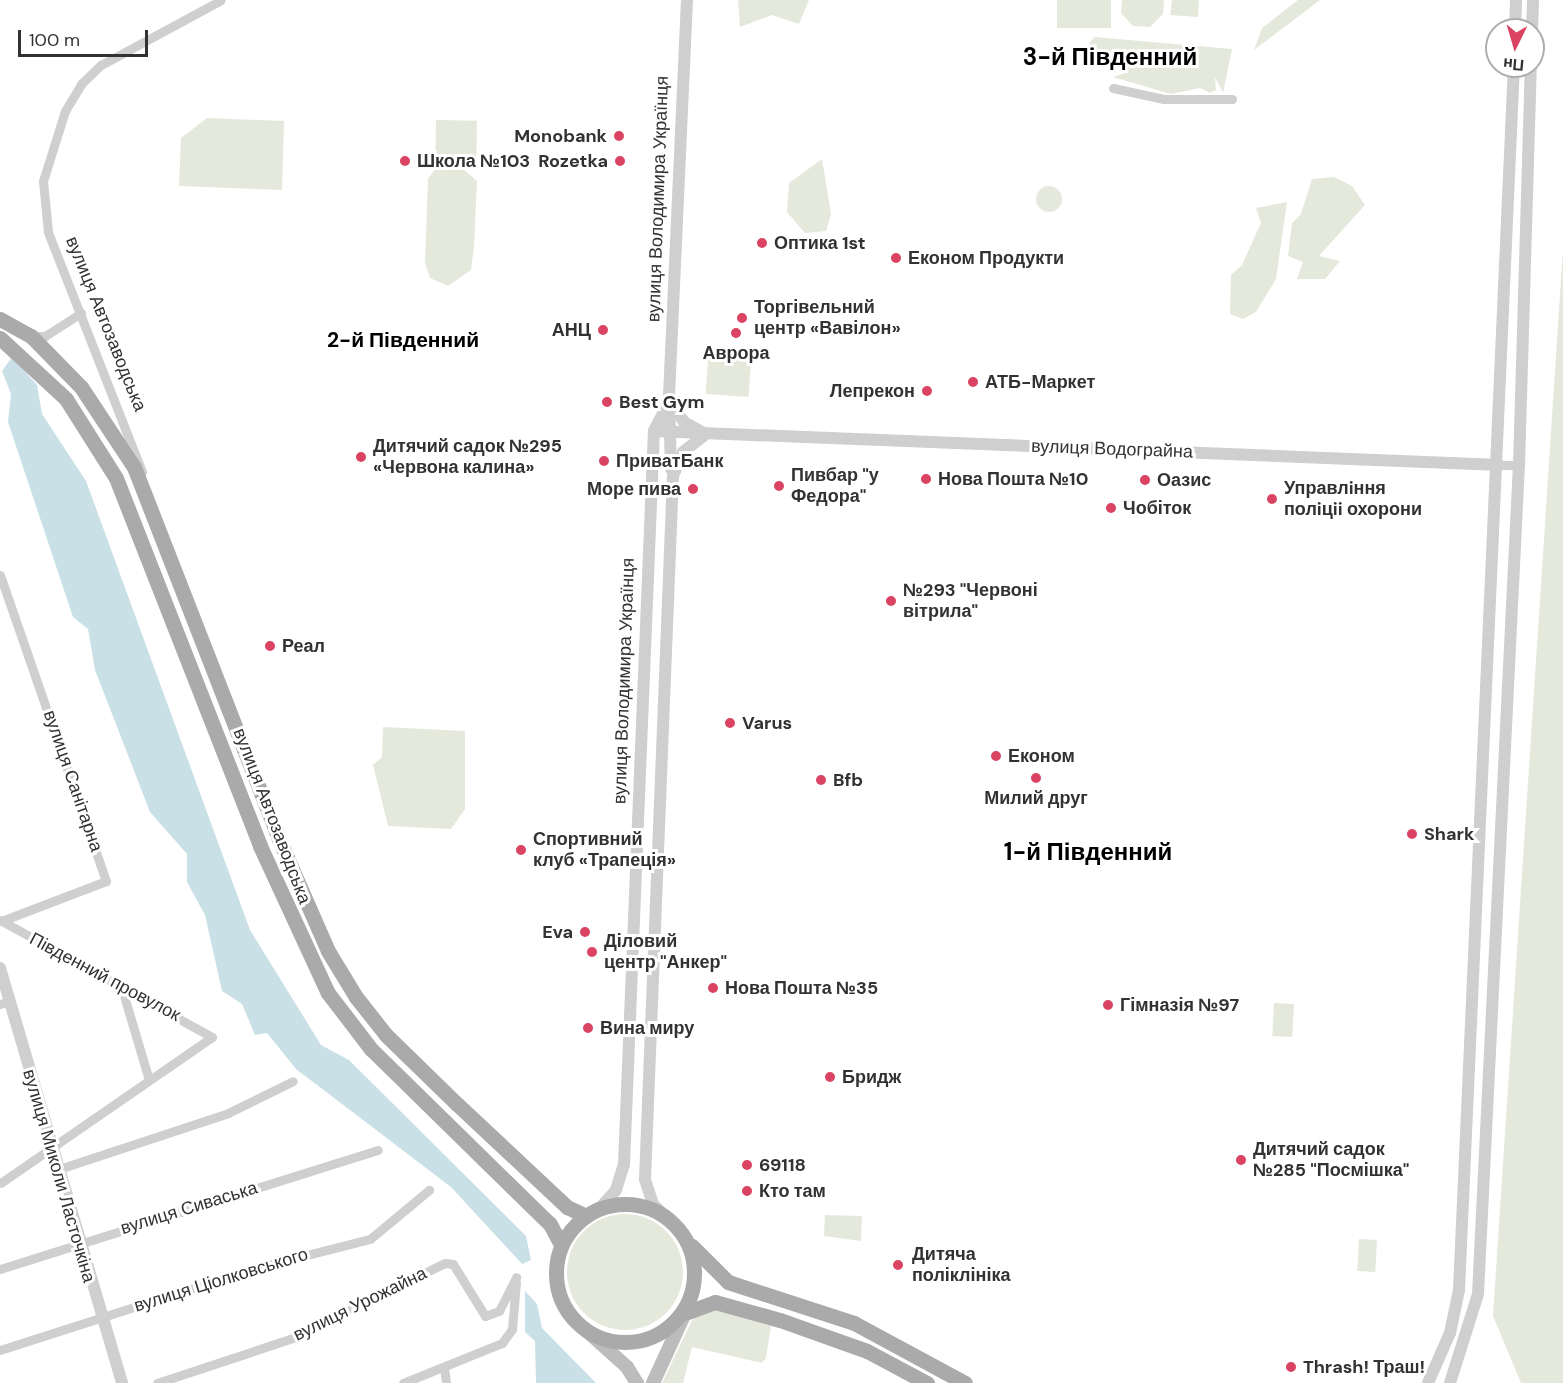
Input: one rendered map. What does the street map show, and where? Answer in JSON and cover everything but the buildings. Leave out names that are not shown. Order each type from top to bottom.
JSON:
[{"type":"main road","name":"вулиця Автозаводська","points":[[0,319],[31,336],[102,414],[147,494],[278,837],[328,951],[386,1035],[567,1207],[592,1212]]},
{"type":"main road","name":"вулиця Автозаводська","points":[[0,338],[21,352],[84,422],[116,478],[158,580],[260,846],[307,952],[364,1040],[550,1224],[561,1245]]},
{"type":"main road","points":[[158,580],[178,572]]},
{"type":"main road","points":[[260,846],[278,837]]},
{"type":"main road","points":[[592,1212],[633,1204],[665,1216],[712,1273],[728,1282],[854,1323],[965,1383]]},
{"type":"main road","name":"вулиця Володимира Українця","points":[[586,1331],[564,1307],[555,1276],[561,1245],[592,1212]]},
{"type":"main road","points":[[652,1383],[685,1313],[694,1281],[684,1237]]},
{"type":"main road","points":[[586,1331],[633,1342],[663,1331],[685,1313],[715,1302],[780,1320],[871,1353],[927,1383]]},
{"type":"main road","points":[[586,1331],[627,1367],[637,1383]]},
{"type":"street","name":"вулиця Автозаводська","points":[[147,494],[81,313],[48,232],[47,165],[65,111],[101,65],[221,0]]},
{"type":"street","name":"вулиця Володимира Українця","points":[[673,476],[671,460],[673,432],[669,401],[687,0]]},
{"type":"street","points":[[1515,18],[1516,0]]},
{"type":"street","points":[[1532,18],[1533,0]]},
{"type":"street","points":[[1428,1383],[1450,1333],[1459,1290],[1499,465],[1514,78]]},
{"type":"street","points":[[1450,1383],[1478,1294],[1519,465],[1532,78]]},
{"type":"street","points":[[1113,88],[1164,99],[1232,99]]},
{"type":"street","points":[[31,336],[45,336],[81,313]]},
{"type":"street","name":"вулиця Володимира Українця","points":[[592,1212],[616,1190],[624,1164],[654,431],[669,401]]},
{"type":"street","points":[[665,1216],[647,1192],[645,1179],[673,476],[683,452],[706,434],[684,422],[669,401]]},
{"type":"street","name":"вулиця Водограйна","points":[[654,431],[1519,465]]},
{"type":"street","name":"вулиця Санітарна","points":[[0,575],[106,881],[0,920]]},
{"type":"street","name":"Південний провулок","points":[[0,920],[122,989],[210,1033],[210,1041],[149,1080]]},
{"type":"street","name":"вулиця Миколи Ласточкіна","points":[[0,968],[5,1002],[100,1318],[122,1383]]},
{"type":"street","points":[[0,1183],[149,1080],[122,989]]},
{"type":"street","points":[[56,1170],[228,1113],[293,1081]]},
{"type":"street","name":"вулиця Сиваська","points":[[0,1269],[378,1150]]},
{"type":"street","name":"вулиця Ціолковського","points":[[0,1350],[252,1269],[370,1239],[429,1190]]},
{"type":"street","name":"вулиця Урожайна","points":[[157,1383],[293,1338],[444,1263],[453,1264],[485,1316],[499,1311],[516,1277],[512,1329],[502,1343],[444,1368]]},
{"type":"street","points":[[403,1383],[444,1368],[446,1383]]},
{"type":"shaded area","points":[[738,0],[809,0],[799,24],[772,15],[740,27]]},
{"type":"shaded area","points":[[1057,0],[1111,0],[1111,28],[1057,28]]},
{"type":"shaded area","points":[[1122,0],[1164,0],[1163,14],[1150,27],[1133,26],[1121,13]]},
{"type":"shaded area","points":[[1172,0],[1199,0],[1198,17],[1170,15]]},
{"type":"shaded area","points":[[1298,0],[1320,0],[1254,50],[1262,28]]},
{"type":"shaded area","points":[[1094,37],[1232,49],[1223,93],[1215,77],[1216,90],[1210,93],[1200,88],[1171,94],[1113,77],[1128,72],[1084,50]]},
{"type":"shaded area","points":[[207,118],[284,121],[282,190],[179,186],[181,138]]},
{"type":"shaded area","points":[[436,120],[477,121],[476,156],[435,155]]},
{"type":"shaded area","points":[[822,159],[831,214],[826,231],[805,233],[787,212],[789,183]]},
{"type":"shaded area","points":[[461,167],[477,181],[474,247],[471,270],[448,286],[430,278],[425,263],[428,179],[435,169]]},
{"type":"shaded area","points":[[1334,177],[1352,186],[1365,205],[1319,256],[1340,261],[1325,279],[1297,279],[1303,262],[1288,256],[1292,223],[1301,214],[1312,179]]},
{"type":"shaded area","points":[[1049,186],[1058,190],[1062,199],[1058,208],[1049,212],[1040,208],[1036,199],[1040,190]]},
{"type":"shaded area","points":[[1287,202],[1276,279],[1256,312],[1243,319],[1230,314],[1231,275],[1242,265],[1261,223],[1256,208]]},
{"type":"shaded area","points":[[1563,249],[1563,1383],[1521,1383],[1493,1316]]},
{"type":"shaded area","points":[[709,346],[752,349],[749,397],[706,394]]},
{"type":"shaded area","points":[[383,727],[465,731],[465,809],[451,829],[388,826],[373,765],[382,757]]},
{"type":"shaded area","points":[[1274,1003],[1294,1004],[1292,1037],[1272,1036]]},
{"type":"shaded area","points":[[625,1214],[647,1218],[666,1231],[679,1250],[683,1272],[679,1294],[666,1313],[647,1326],[625,1330],[603,1326],[584,1313],[571,1294],[567,1272],[571,1250],[584,1231],[603,1218]]},
{"type":"shaded area","points":[[825,1215],[862,1216],[861,1241],[824,1236]]},
{"type":"shaded area","points":[[1359,1239],[1377,1240],[1375,1272],[1357,1271]]},
{"type":"shaded area","points":[[717,1309],[771,1326],[766,1358],[762,1363],[692,1347],[683,1383],[662,1383],[695,1314]]},
{"type":"water","points":[[12,357],[37,385],[42,414],[86,481],[250,930],[321,1045],[349,1060],[526,1236],[531,1260],[522,1264],[451,1187],[296,1069],[267,1033],[255,1035],[242,1004],[222,991],[205,915],[187,882],[187,854],[150,812],[95,670],[88,629],[73,617],[8,422],[11,394],[2,371]]},
{"type":"water","points":[[525,1291],[537,1304],[542,1328],[596,1383],[536,1383],[535,1341],[525,1332]]},
{"type":"place","name":"Monobank","points":[[619,136]]},
{"type":"place","name":"Школа №103","points":[[405,161]]},
{"type":"place","name":"Rozetka","points":[[620,161]]},
{"type":"place","name":"Оптика 1st","points":[[762,243]]},
{"type":"place","name":"Економ Продукти","points":[[896,258]]},
{"type":"place","name":"Торгівельний центр «Вавілон»","points":[[742,318]]},
{"type":"place","name":"АНЦ","points":[[603,330]]},
{"type":"place","name":"Аврора","points":[[736,333]]},
{"type":"place","name":"АТБ-Маркет","points":[[973,382]]},
{"type":"place","name":"Лепрекон","points":[[927,391]]},
{"type":"place","name":"Best Gym","points":[[607,402]]},
{"type":"place","name":"Дитячий садок №295 «Червона калина»","points":[[361,457]]},
{"type":"place","name":"ПриватБанк","points":[[604,461]]},
{"type":"place","name":"Нова Пошта №10","points":[[926,479]]},
{"type":"place","name":"Оазис","points":[[1145,480]]},
{"type":"place","name":"Пивбар \"у Федора\"","points":[[779,486]]},
{"type":"place","name":"Море пива","points":[[693,489]]},
{"type":"place","name":"Управлiння полiцii охорони","points":[[1272,499]]},
{"type":"place","name":"Чобіток","points":[[1111,508]]},
{"type":"place","name":"№293 \"Червоні вітрила\"","points":[[891,601]]},
{"type":"place","name":"Реал","points":[[270,646]]},
{"type":"place","name":"Varus","points":[[730,723]]},
{"type":"place","name":"Економ","points":[[996,756]]},
{"type":"place","name":"Милий друг","points":[[1036,778]]},
{"type":"place","name":"Bfb","points":[[821,780]]},
{"type":"place","name":"Shark","points":[[1412,834]]},
{"type":"place","name":"Спортивний клуб «Трапеція»","points":[[521,850]]},
{"type":"place","name":"Eva","points":[[585,932]]},
{"type":"place","name":"Діловий центр \"Анкер\"","points":[[592,952]]},
{"type":"place","name":"Нова Пошта №35","points":[[713,988]]},
{"type":"place","name":"Гімназія №97","points":[[1108,1005]]},
{"type":"place","name":"Вина миру","points":[[588,1028]]},
{"type":"place","name":"Бридж","points":[[830,1077]]},
{"type":"place","name":"Дитячий садок №285 \"Посмішка\"","points":[[1241,1160]]},
{"type":"place","name":"69118","points":[[747,1165]]},
{"type":"place","name":"Кто там","points":[[747,1191]]},
{"type":"place","name":"Дитяча поліклініка","points":[[898,1265]]},
{"type":"place","name":"Thrash! Траш!","points":[[1291,1367]]},
{"type":"district","name":"3-й Південний","points":[[1110,57]]},
{"type":"district","name":"2-й Південний","points":[[403,340]]},
{"type":"district","name":"1-й Південний","points":[[1088,852]]}]
